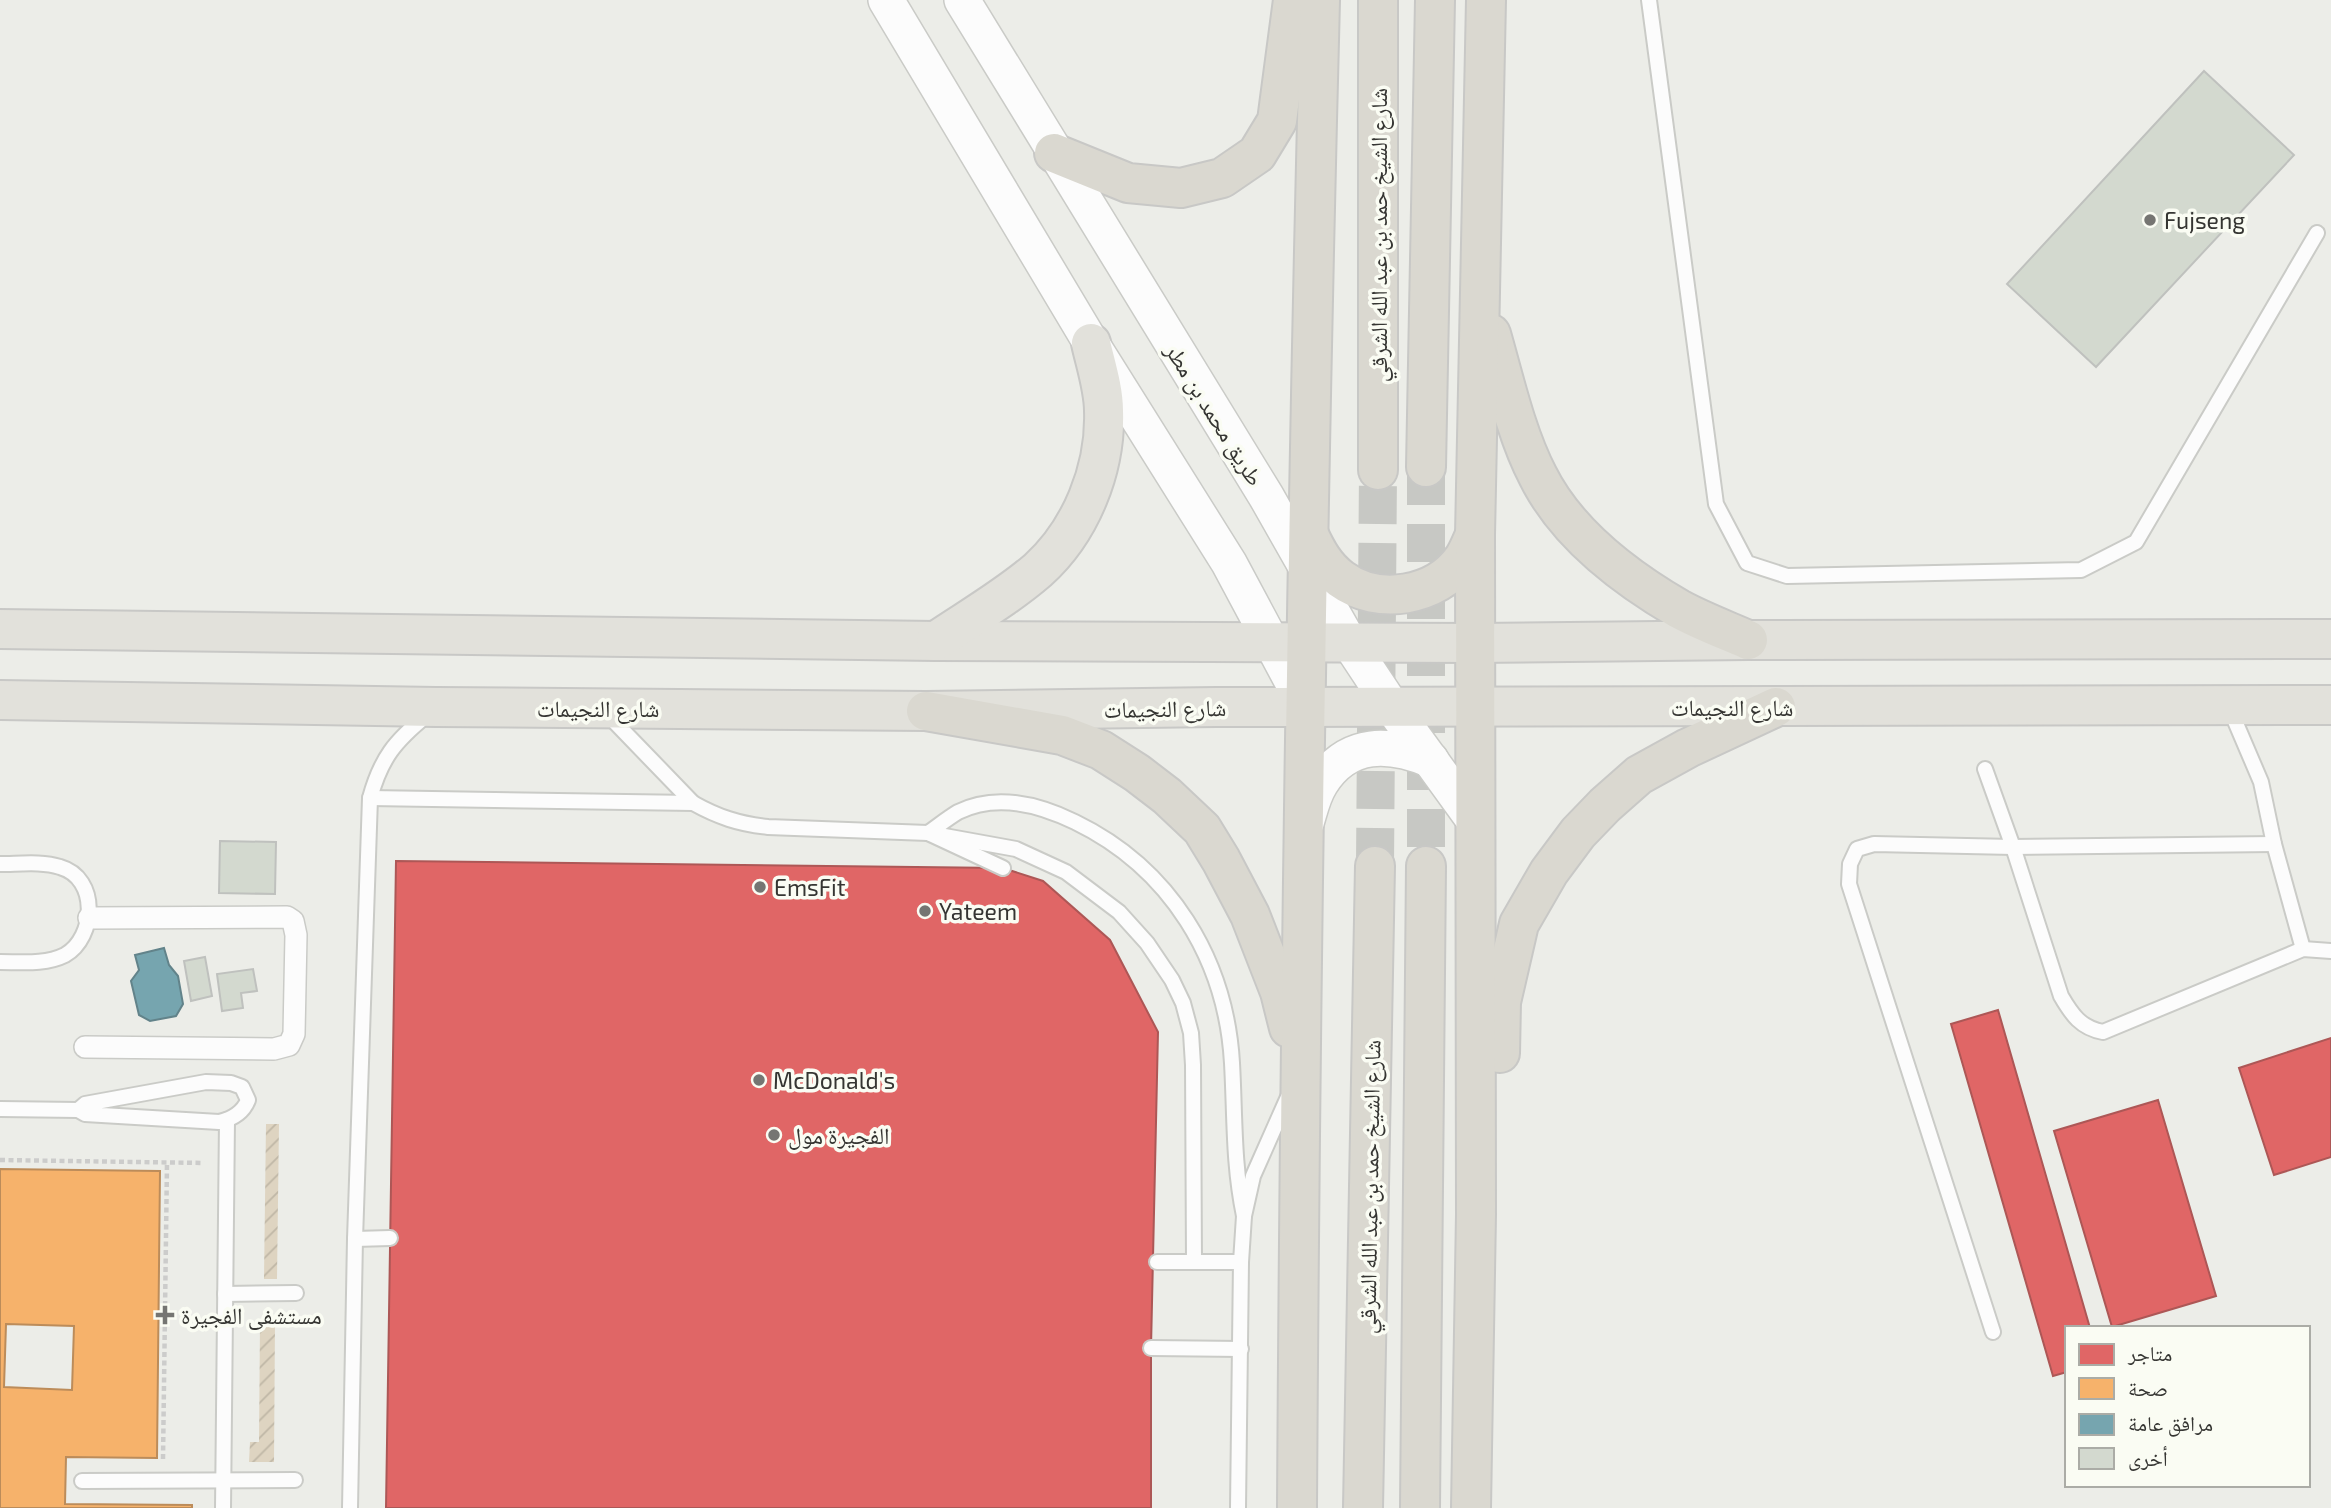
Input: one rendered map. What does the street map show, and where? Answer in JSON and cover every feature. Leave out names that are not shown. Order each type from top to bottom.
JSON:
[{"type":"highway","points":[[1054,153],[1128,183],[1181,188],[1222,178],[1256,154],[1278,121],[1293,0]]},
{"type":"highway","points":[[1297,1508],[1299,1073],[1308,642],[1309,429],[1320,0]]},
{"type":"highway","name":"شارع الشيخ حمد بن عبد الله الشرقي","points":[[1378,0],[1378,470]]},
{"type":"highway","points":[[1426,467],[1435,0]]},
{"type":"highway","points":[[1471,1508],[1476,1213],[1475,535],[1486,0]]},
{"type":"highway","points":[[1480,292],[1520,429],[1537,475],[1563,516],[1588,543],[1680,610],[1748,640]]},
{"type":"highway","points":[[1309,554],[1321,560],[1341,579],[1365,591],[1392,596],[1419,591],[1443,579],[1463,560],[1475,535]]},
{"type":"highway","points":[[1476,1213],[1497,1135],[1501,1002],[1518,925],[1549,872],[1578,833],[1639,775],[1688,748],[1776,707]]},
{"type":"highway","points":[[926,711],[1062,735],[1101,750],[1167,796],[1202,829],[1222,860],[1250,915],[1280,992],[1299,1073]]},
{"type":"highway","name":"شارع الشيخ حمد بن عبد الله الشرقي","points":[[1363,1508],[1375,866]]},
{"type":"highway","points":[[1420,1508],[1426,866]]},
{"type":"main road","points":[[936,641],[1039,569],[1058,548],[1074,524],[1092,488],[1102,450],[1104,410],[1091,343]]},
{"type":"main road","points":[[0,629],[936,641],[1476,643],[2331,639]]},
{"type":"main road","name":"شارع النجيمات","points":[[0,700],[926,711],[1306,707],[2331,705]]},
{"type":"street","points":[[886,0],[1091,343],[1229,563],[1306,707]]},
{"type":"street","name":"طريق محمد بن مطر","points":[[962,0],[1266,496],[1309,554],[1349,642],[1392,707],[1476,823]]},
{"type":"street","points":[[1304,829],[1321,783],[1344,759],[1376,748],[1392,747],[1431,760]]},
{"type":"street","points":[[85,1047],[274,1049],[289,1045],[294,1034],[296,935],[293,921],[287,917],[89,918]]},
{"type":"lane","points":[[1650,0],[1716,503],[1747,563],[1787,576],[2081,570],[2136,542],[2317,233]]},
{"type":"lane","points":[[2228,704],[2261,782],[2274,845],[2302,949]]},
{"type":"lane","points":[[349,1508],[370,798],[376,775],[387,753],[402,736],[436,707]]},
{"type":"lane","points":[[601,708],[693,803],[719,817],[742,824],[768,827],[928,833],[1016,849],[1066,872],[1119,912],[1147,943],[1172,980],[1183,1003],[1191,1032],[1194,1262]]},
{"type":"lane","points":[[1984,769],[2062,996],[2070,1013],[2082,1026],[2103,1032],[2302,949],[2331,951]]},
{"type":"lane","points":[[370,798],[693,803]]},
{"type":"lane","points":[[928,833],[960,811],[995,803],[1023,804],[1052,811],[1088,828],[1118,849],[1154,878],[1173,900],[1200,941],[1218,983],[1227,1017],[1232,1061],[1237,1181],[1244,1216]]},
{"type":"lane","points":[[928,833],[1003,868]]},
{"type":"lane","points":[[1993,1332],[1849,884],[1850,864],[1857,849],[1874,844],[2013,847],[2274,845]]},
{"type":"lane","points":[[0,864],[44,864],[62,867],[78,878],[87,894],[89,918],[83,937],[66,954],[40,962],[0,962]]},
{"type":"lane","points":[[1238,1508],[1244,1216],[1253,1176],[1299,1073]]},
{"type":"lane","points":[[0,1110],[78,1110],[85,1114],[219,1122],[240,1112],[248,1100],[242,1087],[206,1082],[85,1104],[78,1110]]},
{"type":"lane","points":[[223,1508],[227,1120]]},
{"type":"lane","points":[[355,1239],[390,1238]]},
{"type":"lane","points":[[1157,1262],[1241,1262]]},
{"type":"lane","points":[[225,1294],[296,1293]]},
{"type":"lane","points":[[1151,1348],[1241,1349]]},
{"type":"lane","points":[[82,1481],[295,1480]]},
{"type":"path","points":[[0,1160],[226,1164]]},
{"type":"path","points":[[163,1481],[167,1163]]},
{"type":"shaded area","points":[[266,1124],[279,1124],[277,1279],[264,1279]]},
{"type":"shaded area","points":[[260,1322],[275,1322],[274,1462],[249,1462],[250,1442],[259,1442]]},
{"type":"building: متاجر","name":"الفجيرة مول","points":[[396,861],[1003,868],[1043,881],[1110,940],[1158,1032],[1151,1348],[1151,1508],[386,1508]]},
{"type":"building: متاجر","points":[[1998,1010],[2089,1326],[2065,1326],[2065,1373],[2053,1376],[1951,1024]]},
{"type":"building: متاجر","points":[[2331,1038],[2331,1157],[2274,1175],[2239,1068]]},
{"type":"building: متاجر","points":[[2158,1100],[2216,1296],[2112,1326],[2054,1131]]},
{"type":"building: صحة","points":[[0,1169],[160,1171],[157,1458],[66,1457],[65,1504],[192,1505],[192,1508],[0,1508]],"holes":[[[6,1324],[74,1326],[72,1390],[4,1387]]]},
{"type":"building: مرافق عامة","points":[[164,948],[169,965],[178,976],[183,1004],[176,1016],[150,1021],[139,1015],[131,981],[139,970],[135,955]]},
{"type":"building: أخرى","name":"Fujseng","points":[[2204,71],[2294,155],[2096,367],[2007,284]]},
{"type":"building: أخرى","points":[[220,841],[276,842],[275,894],[219,893]]},
{"type":"building: أخرى","points":[[205,957],[212,996],[191,1001],[184,961]]},
{"type":"building: أخرى","points":[[253,969],[257,991],[241,993],[243,1008],[222,1011],[217,974]]},
{"type":"tunnel","points":[[1426,467],[1426,866]]},
{"type":"tunnel","points":[[1375,866],[1378,470]]},
{"type":"place","name":"Fujseng","points":[[2150,220]]},
{"type":"place","name":"EmsFit","points":[[760,887]]},
{"type":"place","name":"Yateem","points":[[925,911]]},
{"type":"place","name":"McDonald's","points":[[759,1080]]},
{"type":"place","name":"الفجيرة مول","points":[[774,1135]]},
{"type":"place","name":"مستشفى الفجيرة","points":[[165,1315]]}]
